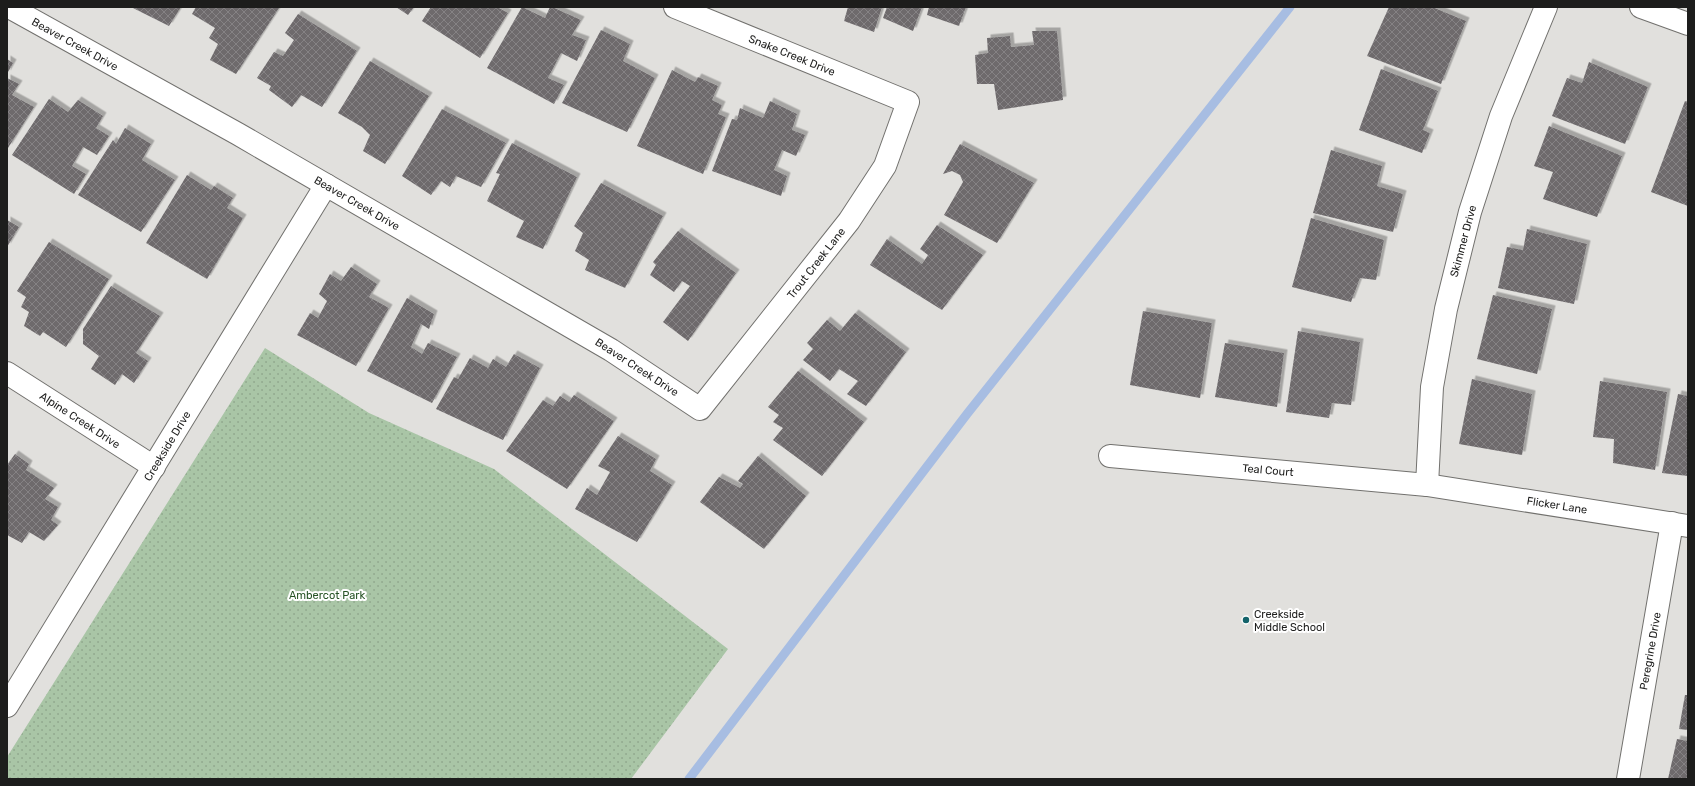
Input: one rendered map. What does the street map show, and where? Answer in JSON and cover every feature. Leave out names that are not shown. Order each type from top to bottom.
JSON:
[{"type":"street","name":"Beaver Creek Drive","points":[[9,7],[238,134],[611,350],[700,409]]},
{"type":"street","name":"Snake Creek Drive","points":[[675,7],[908,102]]},
{"type":"street","name":"Skimmer Drive","points":[[1427,485],[1432,387],[1446,309],[1470,212],[1501,116],[1546,7]]},
{"type":"street","points":[[1641,7],[1688,24]]},
{"type":"street","name":"Trout Creek Lane","points":[[700,409],[849,221],[885,166],[908,102]]},
{"type":"street","name":"Creekside Drive","points":[[7,706],[326,185]]},
{"type":"street","name":"Alpine Creek Drive","points":[[7,373],[154,467]]},
{"type":"street","name":"Teal Court","points":[[1110,456],[1427,485]]},
{"type":"street","name":"Flicker Lane","points":[[1427,485],[1680,525]]},
{"type":"street","name":"Peregrine Drive","points":[[1628,779],[1680,525]]},
{"type":"green space","name":"Ambercot Park","points":[[265,348],[369,413],[494,469],[728,649],[631,779],[7,779],[7,757]]},
{"type":"building","points":[[131,7],[181,7],[169,26]]},
{"type":"building","points":[[196,7],[279,8],[236,74],[210,60],[218,44],[209,38],[215,28],[192,14]]},
{"type":"building","points":[[396,7],[414,7],[408,15]]},
{"type":"building","points":[[431,7],[497,7],[508,13],[480,58],[422,21]]},
{"type":"building","points":[[522,7],[545,18],[550,7],[552,7],[581,20],[572,35],[586,40],[577,61],[561,53],[548,78],[564,85],[554,104],[487,68]]},
{"type":"building","points":[[848,7],[882,7],[874,32],[844,21]]},
{"type":"building","points":[[887,7],[922,7],[913,31],[883,18]]},
{"type":"building","points":[[929,7],[966,7],[959,26],[927,15]]},
{"type":"building","points":[[1389,7],[1432,7],[1466,21],[1441,84],[1367,56]]},
{"type":"building","points":[[298,14],[357,51],[322,107],[301,95],[292,107],[269,90],[271,86],[257,78],[274,52],[283,56],[294,40],[285,33]]},
{"type":"building","points":[[601,30],[630,44],[623,61],[655,78],[627,132],[562,103]]},
{"type":"building","points":[[1032,31],[1057,31],[1063,100],[998,110],[994,84],[977,84],[975,55],[988,53],[987,38],[1010,36],[1011,47],[1034,45]]},
{"type":"building","points":[[7,59],[13,63],[7,74]]},
{"type":"building","points":[[370,61],[429,96],[385,164],[363,151],[370,135],[362,127],[338,113]]},
{"type":"building","points":[[1589,62],[1648,87],[1625,144],[1552,116],[1567,78],[1582,83]]},
{"type":"building","points":[[1381,69],[1438,91],[1423,130],[1430,133],[1422,153],[1359,130]]},
{"type":"building","points":[[672,70],[695,82],[698,77],[718,86],[712,100],[722,105],[718,114],[726,117],[703,174],[637,146]]},
{"type":"building","points":[[7,78],[19,84],[12,95],[34,107],[8,148]]},
{"type":"building","points":[[49,99],[68,112],[78,100],[103,116],[96,128],[109,136],[97,155],[83,147],[72,166],[86,174],[74,194],[12,155]]},
{"type":"building","points":[[770,101],[797,114],[792,130],[805,135],[796,156],[782,150],[774,170],[787,176],[781,196],[712,171],[732,119],[737,120],[740,108],[763,118]]},
{"type":"building","points":[[1685,101],[1688,102],[1688,206],[1651,192]]},
{"type":"building","points":[[442,109],[506,143],[481,187],[456,176],[450,187],[441,181],[431,195],[402,176]]},
{"type":"building","points":[[1549,126],[1622,156],[1597,217],[1543,199],[1553,172],[1534,166]]},
{"type":"building","points":[[125,128],[151,144],[142,160],[175,180],[141,232],[78,195],[113,140],[116,144]]},
{"type":"building","points":[[512,143],[577,177],[543,249],[516,237],[524,221],[487,201],[500,174],[496,173]]},
{"type":"building","points":[[960,144],[1034,183],[997,243],[944,215],[963,182],[960,175],[952,171],[943,174]]},
{"type":"building","points":[[1331,150],[1382,166],[1377,186],[1403,194],[1393,232],[1313,213]]},
{"type":"building","points":[[187,175],[211,190],[214,186],[233,198],[227,208],[243,218],[207,279],[146,243]]},
{"type":"building","points":[[601,183],[663,216],[625,288],[585,270],[589,260],[575,251],[583,233],[574,226]]},
{"type":"building","points":[[1311,218],[1384,240],[1376,280],[1360,278],[1351,302],[1292,287]]},
{"type":"building","points":[[7,220],[19,227],[7,247]]},
{"type":"building","points":[[937,225],[983,255],[942,310],[870,265],[887,239],[922,264],[928,255],[920,249]]},
{"type":"building","points":[[1527,229],[1587,244],[1574,304],[1498,288],[1507,247],[1523,250]]},
{"type":"building","points":[[678,231],[736,273],[688,341],[663,322],[690,286],[682,281],[674,292],[650,275],[656,265],[653,262]]},
{"type":"building","points":[[49,242],[109,279],[66,347],[43,332],[40,336],[24,326],[29,312],[21,307],[26,297],[17,291]]},
{"type":"building","points":[[351,267],[377,284],[369,297],[389,308],[356,366],[297,335],[310,313],[318,318],[327,301],[319,294],[330,274],[341,281]]},
{"type":"building","points":[[111,286],[160,316],[136,353],[148,361],[134,383],[122,374],[115,385],[91,369],[99,356],[83,344],[83,329]]},
{"type":"building","points":[[1493,295],[1552,309],[1537,374],[1477,359]]},
{"type":"building","points":[[407,298],[434,314],[429,329],[421,324],[411,347],[422,354],[428,343],[457,357],[432,403],[367,371]]},
{"type":"building","points":[[1143,311],[1212,323],[1200,398],[1130,385]]},
{"type":"building","points":[[855,313],[906,352],[866,406],[847,394],[858,381],[839,369],[830,381],[803,360],[813,349],[807,343],[827,320],[840,331]]},
{"type":"building","points":[[1298,331],[1360,342],[1351,405],[1332,403],[1329,418],[1286,412]]},
{"type":"building","points":[[1225,343],[1284,353],[1277,407],[1215,397]]},
{"type":"building","points":[[514,354],[540,368],[503,440],[436,409],[454,377],[458,379],[470,358],[488,368],[493,359],[506,367]]},
{"type":"building","points":[[798,371],[864,422],[822,476],[773,440],[783,428],[773,422],[779,415],[768,407]]},
{"type":"building","points":[[1472,379],[1532,394],[1522,455],[1459,444]]},
{"type":"building","points":[[1600,381],[1667,392],[1655,470],[1613,463],[1614,439],[1593,437]]},
{"type":"building","points":[[1678,394],[1688,396],[1688,476],[1662,473]]},
{"type":"building","points":[[574,395],[614,421],[567,489],[506,451],[543,400],[553,406],[560,396],[569,402]]},
{"type":"building","points":[[618,436],[656,459],[650,471],[672,485],[637,542],[575,509],[587,488],[597,495],[610,472],[598,466]]},
{"type":"building","points":[[15,454],[29,464],[26,470],[54,488],[45,499],[58,507],[51,520],[58,525],[44,541],[29,532],[22,543],[7,535],[7,465]]},
{"type":"building","points":[[758,456],[806,496],[764,549],[700,502],[719,477],[740,488],[743,484],[738,481]]},
{"type":"building","points":[[1685,695],[1688,695],[1688,730],[1679,729]]},
{"type":"building","points":[[1677,739],[1688,741],[1688,779],[1668,779]]},
{"type":"waterway","points":[[689,779],[967,414],[1290,7]]},
{"type":"place","name":"Creekside Middle School","points":[[1246,620]]}]
